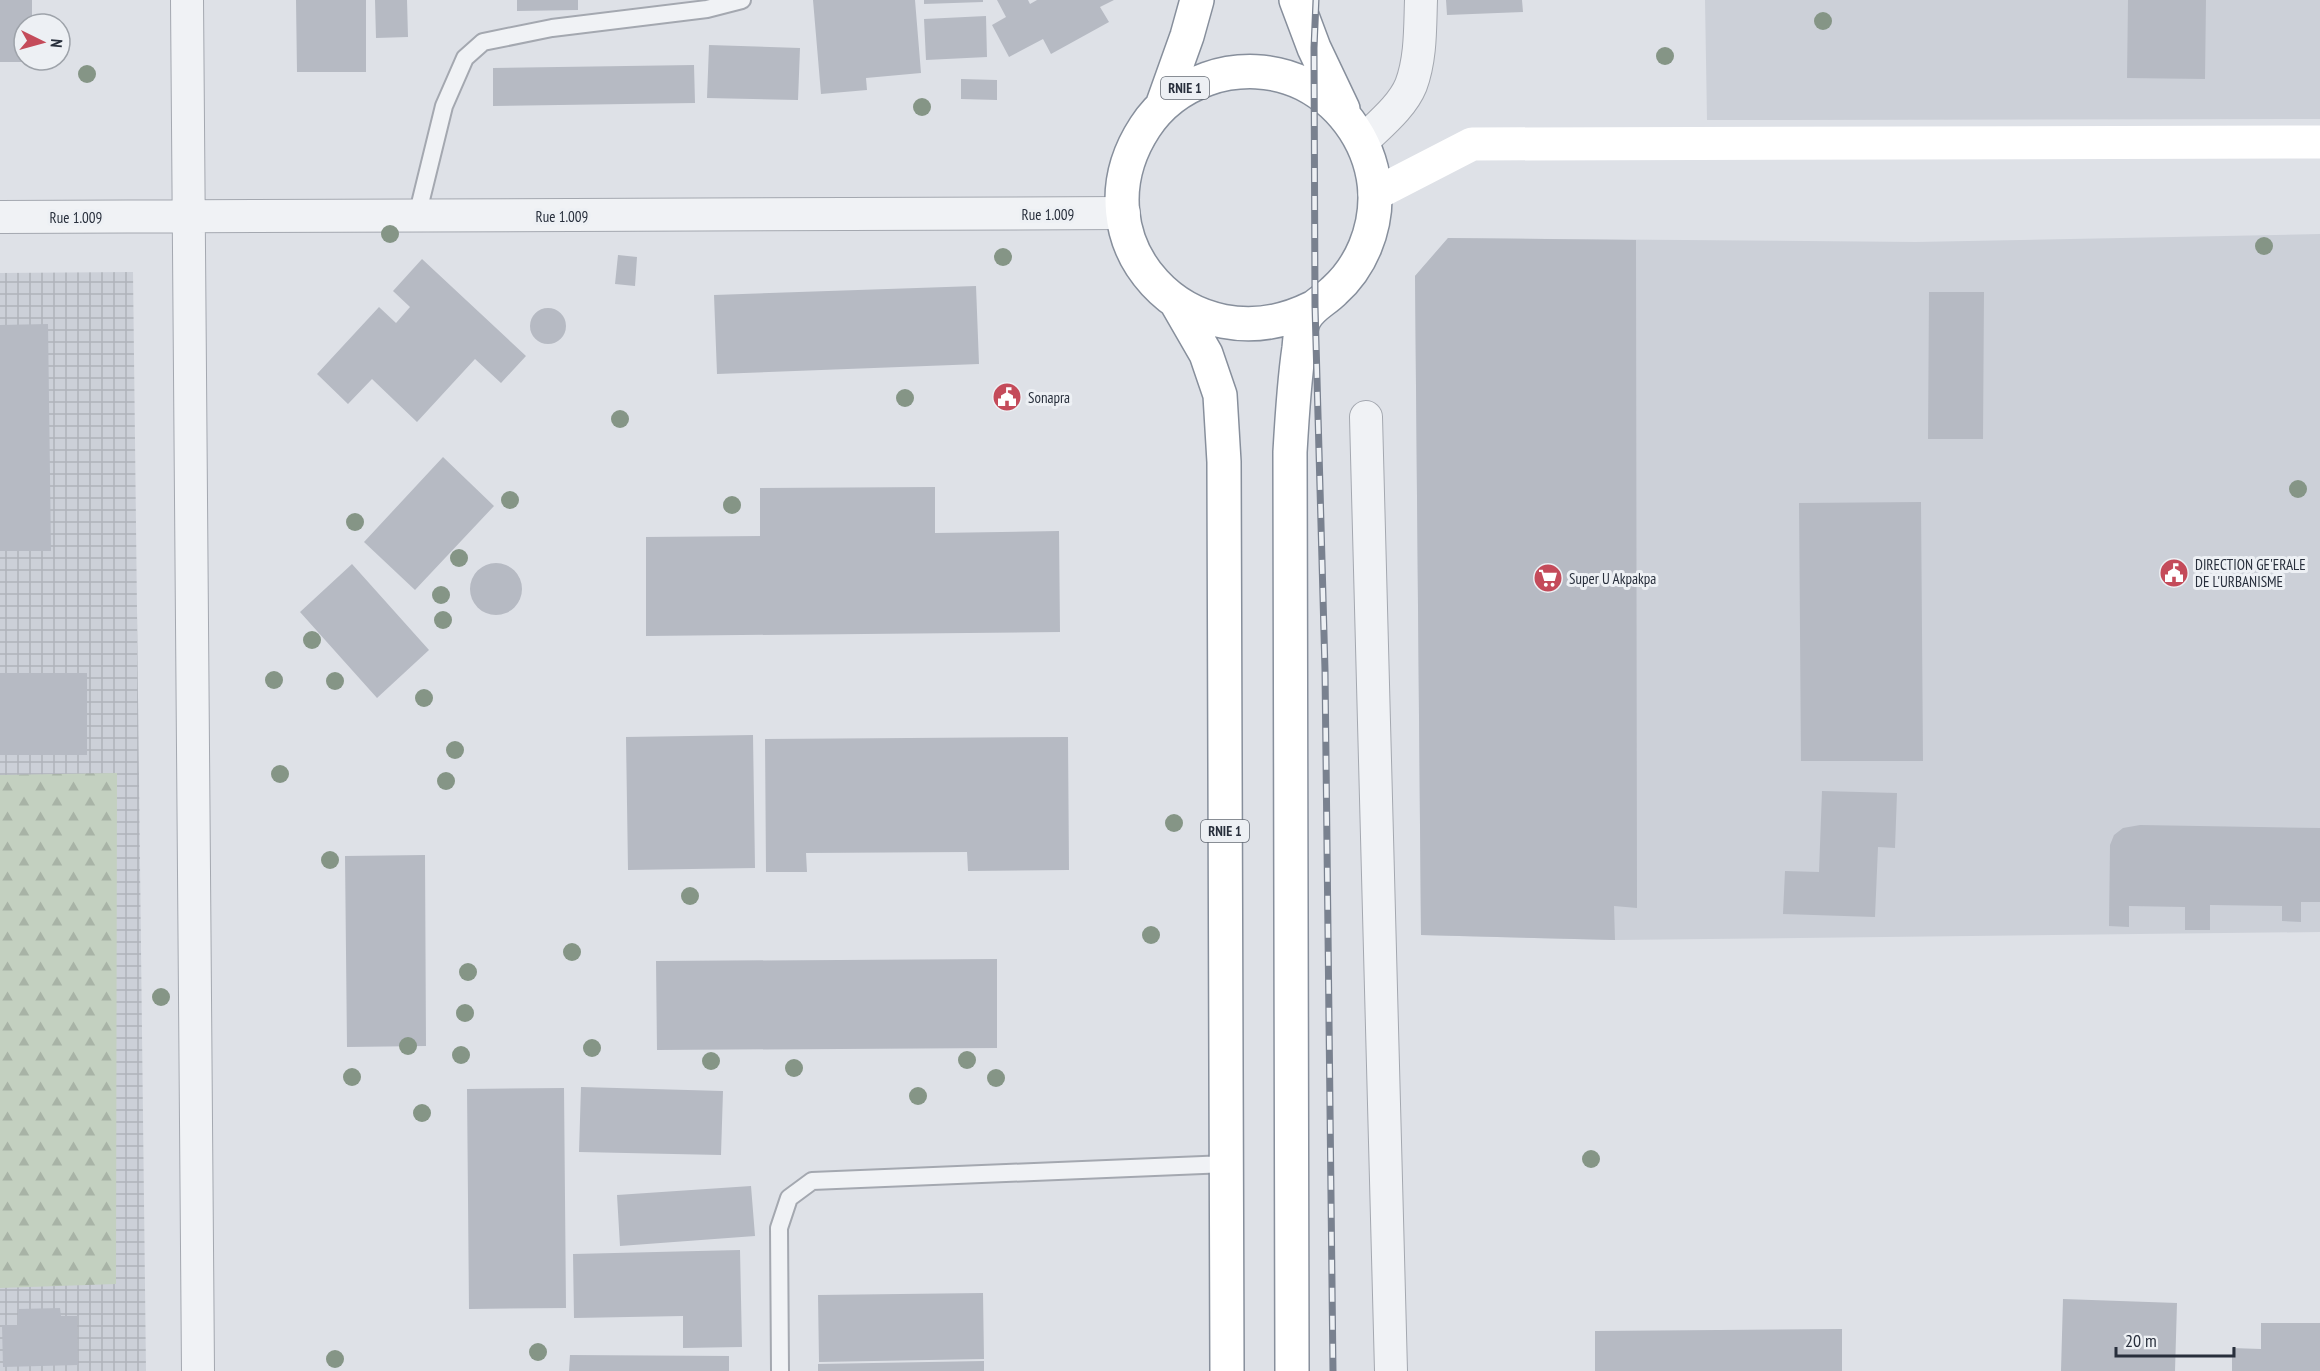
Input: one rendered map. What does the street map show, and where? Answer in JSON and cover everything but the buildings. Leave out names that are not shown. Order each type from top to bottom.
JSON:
[{"type":"main road","name":"RNIE 1","points":[[1162,106],[1197,0]]},
{"type":"main road","name":"RNIE 1","points":[[1296,0],[1314,48],[1355,131],[1371,168],[1375,194],[1372,224],[1368,239],[1355,266],[1337,289],[1312,308],[1279,321],[1243,325],[1208,318],[1176,302],[1150,278],[1140,263],[1127,231],[1124,213],[1123,194],[1130,155],[1138,137],[1172,97],[1196,83],[1222,74],[1249,71],[1276,74],[1302,83],[1326,98],[1355,131]]},
{"type":"main road","points":[[1375,194],[1472,144],[2320,142]]},
{"type":"main road","name":"RNIE 1","points":[[1176,302],[1206,354],[1220,395],[1224,462],[1227,1371]]},
{"type":"main road","points":[[1292,1371],[1290,452],[1295,377],[1303,321],[1312,308]]},
{"type":"street","points":[[187,0],[198,1371]]},
{"type":"street","points":[[1355,131],[1395,109],[1411,86],[1419,51],[1421,0]]},
{"type":"street","name":"Rue 1.009","points":[[0,217],[1124,213]]},
{"type":"street","points":[[1366,417],[1391,1371]]},
{"type":"lane","points":[[417,216],[444,106],[465,58],[483,42],[552,28],[707,9],[742,0]]},
{"type":"lane","points":[[780,1371],[779,1228],[789,1198],[813,1181],[1227,1164]]},
{"type":"shaded area","points":[[1705,0],[2320,0],[2320,119],[1707,120]]},
{"type":"shaded area","points":[[2320,234],[2320,932],[1615,940],[1421,935],[1415,276],[1448,238],[1916,242]]},
{"type":"shaded area","points":[[133,272],[146,1371],[0,1371],[0,273]]},
{"type":"green space","points":[[117,773],[116,1284],[0,1288],[0,775]]},
{"type":"railway","points":[[1316,0],[1314,48],[1315,306],[1325,670],[1333,1371]]},
{"type":"place","name":"Sonapra","points":[[1007,397]]},
{"type":"place","name":"DIRECTION GE'ERALE DE L'URBANISME","points":[[2174,573]]},
{"type":"place","name":"Super U Akpakpa","points":[[1548,578]]}]
